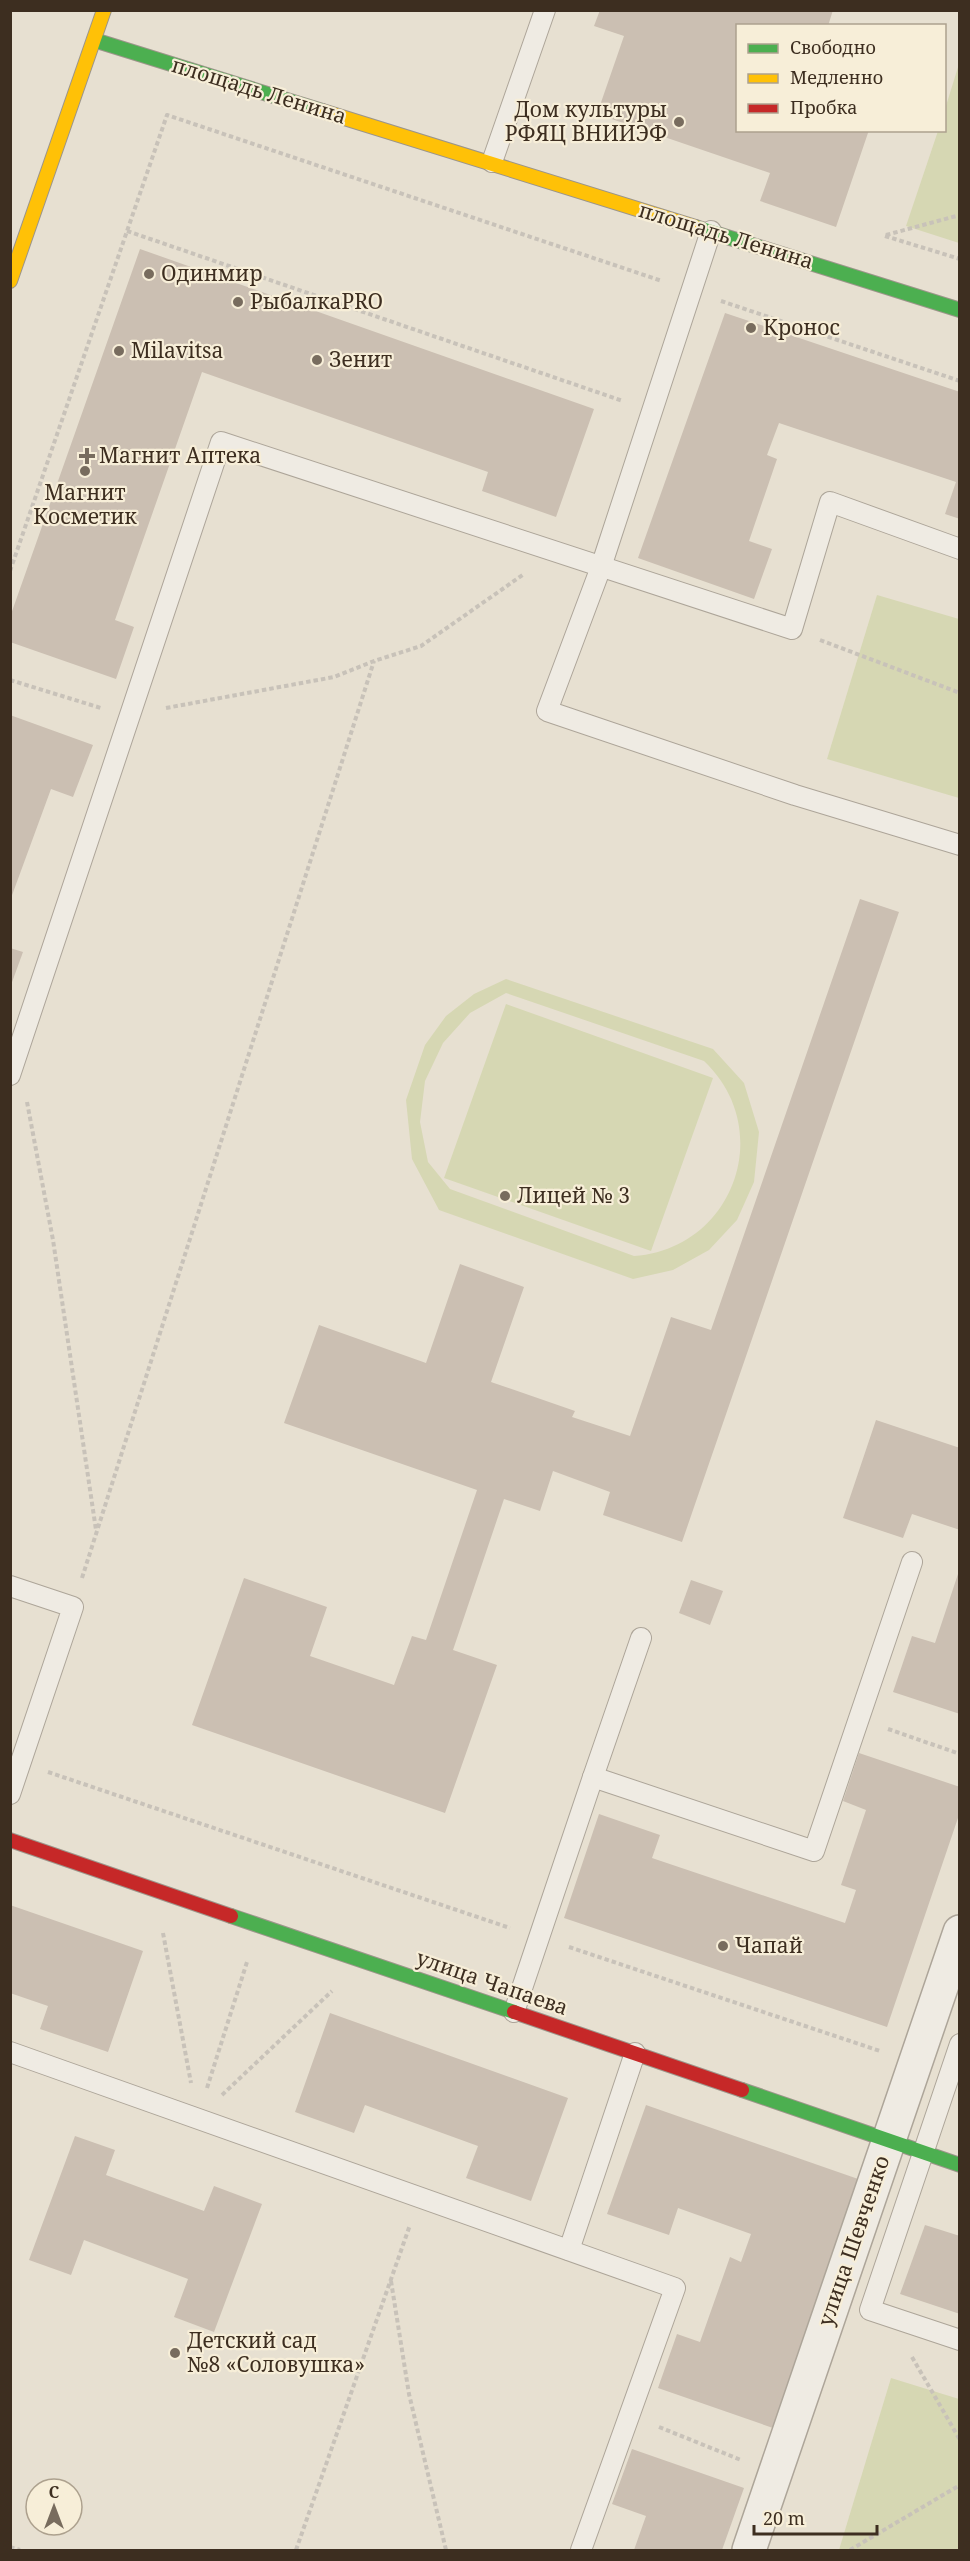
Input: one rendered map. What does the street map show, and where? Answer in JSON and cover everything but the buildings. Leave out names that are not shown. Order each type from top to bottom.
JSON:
[{"type":"street","points":[[10,281],[104,10]]},
{"type":"street","name":"площадь Ленина","points":[[94,40],[492,162],[960,310]]},
{"type":"street","name":"улица Чапаева","points":[[10,1840],[960,2165]]},
{"type":"street","name":"улица Шевченко","points":[[749,2550],[960,1932]]},
{"type":"lane","points":[[492,162],[545,10]]},
{"type":"lane","points":[[711,231],[601,567],[547,711],[795,795],[960,845]]},
{"type":"lane","points":[[10,1076],[14,1052],[221,442],[792,629],[830,502],[960,549]]},
{"type":"lane","points":[[594,1777],[814,1851],[912,1562]]},
{"type":"lane","points":[[10,1586],[73,1607],[10,1794]]},
{"type":"lane","points":[[514,2012],[641,1638]]},
{"type":"lane","points":[[960,2044],[870,2310],[960,2340]]},
{"type":"lane","points":[[10,2052],[675,2288],[581,2550]]},
{"type":"lane","points":[[570,2250],[635,2053]]},
{"type":"path","points":[[10,571],[167,115],[960,381]]},
{"type":"path","points":[[960,215],[885,236],[960,259]]},
{"type":"path","points":[[127,231],[652,411]]},
{"type":"path","points":[[10,680],[129,717],[177,705],[334,677],[421,646],[556,552]]},
{"type":"path","points":[[792,629],[960,693]]},
{"type":"path","points":[[73,1607],[374,661]]},
{"type":"path","points":[[14,1052],[53,1240],[96,1530]]},
{"type":"path","points":[[859,1718],[960,1754]]},
{"type":"path","points":[[21,1763],[915,2063]]},
{"type":"path","points":[[163,1933],[197,2118]]},
{"type":"path","points":[[197,2118],[247,1962]]},
{"type":"path","points":[[197,2118],[332,1990]]},
{"type":"path","points":[[296,2550],[420,2197]]},
{"type":"path","points":[[391,2279],[409,2394],[446,2550]]},
{"type":"path","points":[[889,2317],[960,2439]]},
{"type":"path","points":[[629,2416],[775,2473]]},
{"type":"path","points":[[852,2550],[960,2485]]},
{"type":"path","points":[[10,2547],[20,2550]]},
{"type":"green space","points":[[959,64],[959,243],[906,226],[938,132],[946,132],[946,106]]},
{"type":"green space","points":[[877,595],[959,619],[959,798],[827,759]]},
{"type":"green space","points":[[506,979],[713,1049],[744,1083],[759,1132],[754,1182],[737,1220],[709,1250],[673,1270],[633,1279],[439,1210],[412,1159],[406,1100],[425,1045],[446,1016],[474,994]],"holes":[[[506,993],[704,1061],[726,1089],[738,1120],[740,1151],[733,1182],[719,1209],[697,1232],[668,1248],[634,1256],[450,1189],[428,1162],[420,1122],[425,1081],[443,1043],[470,1013]]]},
{"type":"green space","points":[[506,1004],[713,1078],[651,1251],[444,1178]]},
{"type":"green space","points":[[891,2378],[959,2399],[959,2550],[839,2550]]},
{"type":"traffic: fast","points":[[94,40],[322,111]]},
{"type":"traffic: fast","points":[[695,227],[960,310]]},
{"type":"traffic: fast","points":[[231,1916],[514,2012]]},
{"type":"traffic: fast","points":[[742,2090],[960,2165]]},
{"type":"traffic: slow","points":[[10,281],[104,10]]},
{"type":"traffic: slow","points":[[322,111],[695,227]]},
{"type":"traffic: jam","points":[[10,1840],[231,1916]]},
{"type":"traffic: jam","points":[[514,2012],[742,2090]]},
{"type":"place","name":"Дом культуры РФЯЦ ВНИИЭФ","points":[[679,122]]},
{"type":"place","name":"Одинмир","points":[[149,274]]},
{"type":"place","name":"РыбалкаPRO","points":[[238,302]]},
{"type":"place","name":"Кронос","points":[[751,328]]},
{"type":"place","name":"Milavitsa","points":[[119,351]]},
{"type":"place","name":"Зенит","points":[[317,360]]},
{"type":"place","name":"Магнит Аптека","points":[[87,456]]},
{"type":"place","name":"Магнит Косметик","points":[[85,471]]},
{"type":"place","name":"Лицей № 3","points":[[505,1196]]},
{"type":"place","name":"Чапай","points":[[723,1946]]},
{"type":"place","name":"Детский сад №8 «Соловушка»","points":[[175,2353]]}]
